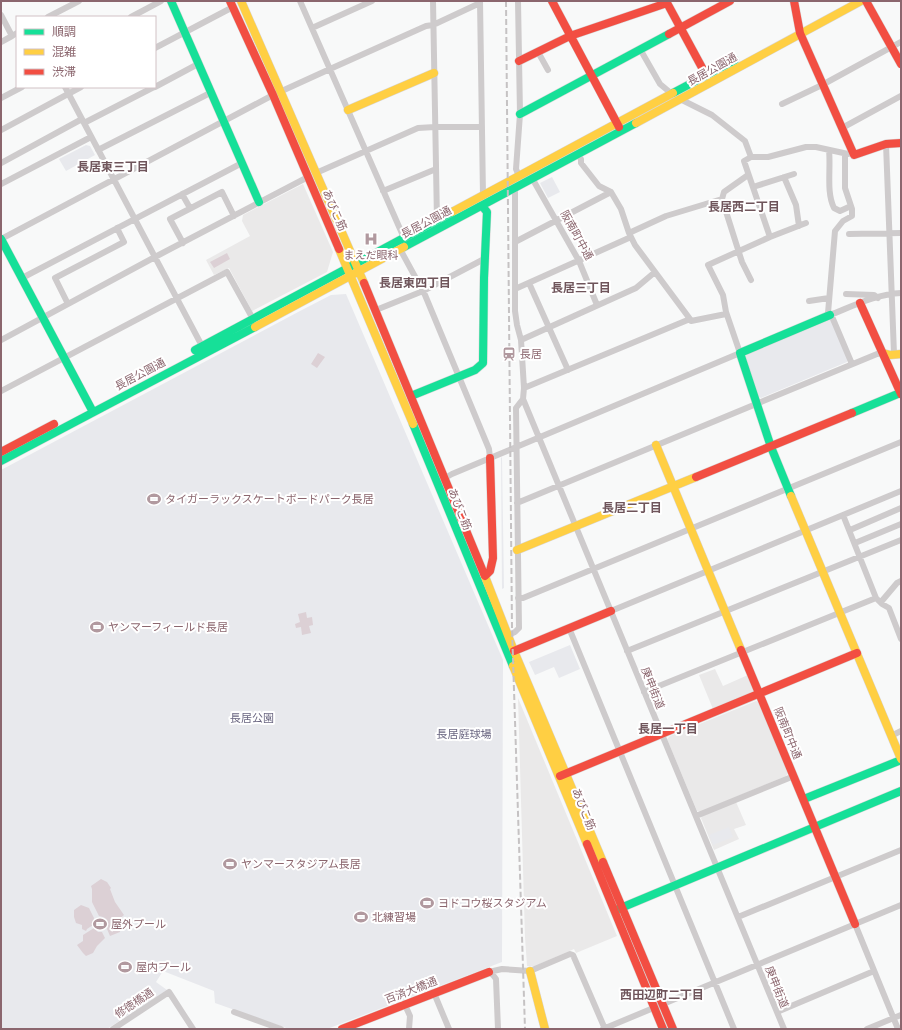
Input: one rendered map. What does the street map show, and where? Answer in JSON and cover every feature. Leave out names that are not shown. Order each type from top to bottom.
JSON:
[{"type":"main road","points":[[171,1],[259,202]]},
{"type":"main road","name":"あびこ筋","points":[[242,1],[376,310],[485,576],[562,775]]},
{"type":"main road","points":[[552,1],[620,127]]},
{"type":"main road","points":[[520,114],[730,1]]},
{"type":"main road","points":[[794,1],[799,30],[854,155],[886,144],[901,143]]},
{"type":"main road","name":"長居公園通","points":[[1,452],[91,409],[349,272],[404,238],[519,176],[680,99],[847,1]]},
{"type":"main road","name":"長居公園通","points":[[357,267],[400,249],[577,154],[672,94],[706,75],[861,1]]},
{"type":"main road","points":[[866,1],[901,64]]},
{"type":"main road","points":[[519,61],[570,36],[666,2],[706,75]]},
{"type":"main road","name":"あびこ筋","points":[[232,4],[349,272],[618,908],[658,1006],[663,1029]]},
{"type":"main road","points":[[348,110],[434,73]]},
{"type":"main road","points":[[411,396],[479,368],[483,363],[484,278],[487,212],[482,206]]},
{"type":"main road","points":[[1,239],[91,409]]},
{"type":"main road","name":"長居公園通","points":[[1,461],[202,346],[349,272]]},
{"type":"main road","points":[[517,550],[901,394],[860,303]]},
{"type":"main road","points":[[804,800],[901,760],[771,446],[740,353],[830,315]]},
{"type":"main road","points":[[883,353],[898,354]]},
{"type":"main road","name":"阪南町中通","points":[[656,445],[855,924]]},
{"type":"main road","points":[[485,576],[490,571],[493,558],[490,458]]},
{"type":"main road","points":[[514,650],[611,611]]},
{"type":"main road","points":[[562,775],[857,653]]},
{"type":"main road","points":[[618,908],[901,791]]},
{"type":"main road","points":[[530,971],[544,1029]]},
{"type":"main road","name":"百済大橋通","points":[[342,1029],[361,1025],[406,1004],[489,972]]},
{"type":"main road","name":"あびこ筋","points":[[658,1006],[673,1029]]},
{"type":"street","points":[[50,16],[79,1]]},
{"type":"street","points":[[133,16],[161,1]]},
{"type":"street","points":[[300,1],[404,238]]},
{"type":"street","points":[[312,28],[372,1]]},
{"type":"street","points":[[433,1],[437,221]]},
{"type":"street","points":[[518,1],[520,114],[516,169],[519,176]]},
{"type":"street","points":[[1,239],[281,91],[426,26],[433,25],[480,2],[483,196]]},
{"type":"street","points":[[156,47],[232,4]]},
{"type":"street","points":[[1,15],[14,35],[1,42]]},
{"type":"street","points":[[782,104],[822,85],[901,42]]},
{"type":"street","points":[[640,49],[660,84],[672,94]]},
{"type":"street","points":[[538,52],[548,70]]},
{"type":"street","points":[[156,86],[198,64]]},
{"type":"street","points":[[1,98],[20,88]]},
{"type":"street","points":[[65,88],[202,346]]},
{"type":"street","points":[[1,130],[79,88]]},
{"type":"street","points":[[1,163],[83,121],[153,88]]},
{"type":"street","points":[[98,150],[212,92]]},
{"type":"street","points":[[842,128],[901,96]]},
{"type":"street","points":[[680,99],[712,115],[745,141],[751,157]]},
{"type":"street","points":[[316,173],[418,128],[481,127]]},
{"type":"street","points":[[1,184],[91,137]]},
{"type":"street","points":[[886,144],[892,294],[898,354]]},
{"type":"street","points":[[770,237],[744,161],[751,157],[768,157],[806,147],[816,147],[854,155]]},
{"type":"street","points":[[829,150],[829,190],[831,202],[834,208],[840,211],[851,206]]},
{"type":"street","points":[[577,154],[581,159],[581,163],[595,182],[599,186],[611,192],[621,209],[630,235],[690,319]]},
{"type":"street","points":[[845,154],[845,188],[851,206],[852,216],[843,221],[835,231],[828,313],[852,364]]},
{"type":"street","points":[[22,278],[242,163]]},
{"type":"street","points":[[383,191],[436,169]]},
{"type":"street","points":[[753,187],[794,174]]},
{"type":"street","points":[[748,175],[724,192],[722,199],[742,262],[751,280]]},
{"type":"street","points":[[1,340],[308,177]]},
{"type":"street","points":[[784,177],[796,205],[799,226]]},
{"type":"street","name":"阪南町中通","points":[[532,178],[579,261],[597,305]]},
{"type":"street","points":[[508,635],[515,632],[519,628],[516,408],[523,399],[524,388],[521,340],[517,325],[515,289],[515,187]]},
{"type":"street","points":[[183,243],[170,219],[190,208],[222,192],[234,216]]},
{"type":"street","points":[[515,242],[611,192]]},
{"type":"street","points":[[182,194],[190,208]]},
{"type":"street","points":[[515,289],[579,261],[666,216],[722,199]]},
{"type":"street","points":[[441,490],[444,478],[740,353],[727,314],[723,295],[708,265],[770,237],[806,223]]},
{"type":"street","points":[[68,304],[55,278],[124,242],[117,228]]},
{"type":"street","points":[[848,234],[901,233]]},
{"type":"street","points":[[400,249],[423,290],[489,449],[490,458]]},
{"type":"street","points":[[376,310],[423,290],[486,258]]},
{"type":"street","points":[[1,391],[228,272],[253,319]]},
{"type":"street","points":[[521,340],[636,288],[655,272]]},
{"type":"street","points":[[529,283],[568,370]]},
{"type":"street","points":[[830,315],[860,303],[901,293]]},
{"type":"street","points":[[846,294],[874,295],[878,298]]},
{"type":"street","points":[[809,301],[829,298]]},
{"type":"street","points":[[524,388],[690,319],[692,321],[727,314]]},
{"type":"street","points":[[517,503],[852,364],[883,353]]},
{"type":"street","name":"庚申街道","points":[[523,399],[784,1029]]},
{"type":"street","points":[[518,598],[593,569],[901,442]]},
{"type":"street","points":[[611,611],[901,491]]},
{"type":"street","points":[[850,530],[901,508]]},
{"type":"street","points":[[843,515],[878,600],[889,608],[901,638]]},
{"type":"street","points":[[855,543],[901,524]]},
{"type":"street","points":[[628,651],[901,540]]},
{"type":"street","points":[[644,692],[840,612],[878,600],[901,581]]},
{"type":"street","points":[[568,628],[734,1029]]},
{"type":"street","points":[[891,736],[901,732]]},
{"type":"street","points":[[696,816],[794,776]]},
{"type":"street","points":[[738,917],[901,850]]},
{"type":"street","points":[[489,972],[502,969],[530,971],[570,954],[573,955],[604,1029],[901,905]]},
{"type":"street","name":"阪南町中通","points":[[855,924],[898,1029]]},
{"type":"street","points":[[777,1012],[874,971]]},
{"type":"street","points":[[489,972],[496,979],[498,1029]]},
{"type":"street","name":"修徳橋通","points":[[113,1029],[169,992],[193,1029]]},
{"type":"street","points":[[434,993],[449,1029]]},
{"type":"street","points":[[406,1004],[410,1016],[409,1029]]},
{"type":"street","points":[[234,1012],[281,1029]]},
{"type":"street","points":[[867,1029],[901,1015]]},
{"type":"shaded area","points":[[303,184],[333,252],[327,272],[252,311],[229,268],[214,275],[206,260],[250,236],[242,221],[243,215]]},
{"type":"shaded area","points":[[227,253],[230,259],[214,268],[210,262]]},
{"type":"shaded area","points":[[318,353],[325,357],[317,368],[311,364]]},
{"type":"shaded area","points":[[306,612],[307,618],[312,617],[313,625],[309,626],[311,633],[302,635],[301,627],[296,628],[295,624],[300,622],[298,614]]},
{"type":"shaded area","points":[[715,669],[723,686],[748,675],[755,691],[713,709],[699,675]]},
{"type":"shaded area","points":[[518,698],[617,936],[576,953],[574,949],[535,966],[527,966],[525,937]]},
{"type":"shaded area","points":[[756,701],[759,702],[788,773],[786,776],[700,812],[697,811],[667,739],[670,736]]},
{"type":"shaded area","points":[[736,802],[746,825],[734,829],[739,839],[714,850],[701,818],[703,815]]},
{"type":"shaded area","points":[[101,879],[107,882],[111,888],[110,889],[115,902],[124,915],[117,921],[121,923],[120,932],[110,936],[107,929],[107,920],[104,917],[99,916],[92,902],[91,886]]},
{"type":"shaded area","points":[[81,905],[89,908],[94,918],[93,925],[86,931],[82,929],[82,925],[76,923],[74,917],[74,910]]},
{"type":"shaded area","points":[[94,928],[98,932],[102,932],[105,938],[97,946],[93,953],[86,956],[77,945],[83,941],[83,935]]},
{"type":"green space","points":[[86,145],[90,146],[95,155],[66,171],[59,159]]},
{"type":"green space","points":[[552,177],[560,192],[548,198],[540,183]]},
{"type":"green space","name":"長居公園","points":[[346,294],[503,660],[502,962],[327,1029],[289,1029],[215,1003],[214,991],[163,971],[156,982],[167,990],[107,1029],[1,1029],[1,470],[331,295]]},
{"type":"green space","points":[[830,320],[832,321],[848,360],[847,362],[761,398],[758,396],[745,358],[747,354]]},
{"type":"green space","points":[[502,457],[504,588],[502,589],[501,458]]},
{"type":"green space","points":[[570,645],[580,669],[559,678],[554,667],[535,675],[529,662]]},
{"type":"green space","points":[[729,827],[733,837],[713,845],[709,835]]},
{"type":"railway","points":[[506,1],[512,628],[525,1029]]},
{"type":"traffic: fast","points":[[171,1],[259,202]]},
{"type":"traffic: fast","points":[[520,114],[669,34]]},
{"type":"traffic: fast","points":[[673,93],[735,60]]},
{"type":"traffic: fast","points":[[404,247],[636,123]]},
{"type":"traffic: fast","points":[[411,396],[475,370],[483,363],[484,278],[487,212],[482,206]]},
{"type":"traffic: fast","points":[[195,350],[452,212]]},
{"type":"traffic: fast","points":[[1,239],[93,412]]},
{"type":"traffic: fast","points":[[791,496],[771,447],[740,353],[830,315]]},
{"type":"traffic: fast","points":[[1,461],[255,327]]},
{"type":"traffic: fast","points":[[852,413],[900,393]]},
{"type":"traffic: fast","points":[[413,424],[513,666]]},
{"type":"traffic: fast","points":[[804,799],[901,760]]},
{"type":"traffic: fast","points":[[616,910],[901,791]]},
{"type":"traffic: slow","points":[[241,1],[364,283]]},
{"type":"traffic: slow","points":[[636,123],[861,1]]},
{"type":"traffic: slow","points":[[348,110],[434,73]]},
{"type":"traffic: slow","points":[[452,212],[673,93]]},
{"type":"traffic: slow","points":[[255,327],[404,247]]},
{"type":"traffic: slow","points":[[339,249],[413,424]]},
{"type":"traffic: slow","points":[[883,353],[890,355],[901,354]]},
{"type":"traffic: slow","points":[[656,445],[741,650]]},
{"type":"traffic: slow","points":[[517,550],[696,477]]},
{"type":"traffic: slow","points":[[791,496],[901,759]]},
{"type":"traffic: slow","points":[[484,574],[514,651],[603,862]]},
{"type":"traffic: slow","points":[[513,666],[587,844]]},
{"type":"traffic: slow","points":[[530,971],[545,1029]]},
{"type":"traffic: jam","points":[[230,1],[273,95],[339,249]]},
{"type":"traffic: jam","points":[[552,1],[619,127]]},
{"type":"traffic: jam","points":[[666,1],[706,75]]},
{"type":"traffic: jam","points":[[669,34],[730,1]]},
{"type":"traffic: jam","points":[[794,1],[800,33],[854,155],[886,144],[901,143]]},
{"type":"traffic: jam","points":[[866,1],[901,64]]},
{"type":"traffic: jam","points":[[519,61],[570,36],[667,3]]},
{"type":"traffic: jam","points":[[364,283],[484,574]]},
{"type":"traffic: jam","points":[[860,303],[901,394]]},
{"type":"traffic: jam","points":[[696,477],[852,413]]},
{"type":"traffic: jam","points":[[1,452],[54,424]]},
{"type":"traffic: jam","points":[[485,576],[490,571],[493,558],[490,458]]},
{"type":"traffic: jam","points":[[514,651],[611,611]]},
{"type":"traffic: jam","points":[[741,650],[855,924]]},
{"type":"traffic: jam","points":[[560,776],[857,653]]},
{"type":"traffic: jam","points":[[587,844],[663,1029]]},
{"type":"traffic: jam","points":[[603,862],[673,1029]]},
{"type":"traffic: jam","points":[[342,1029],[489,972]]},
{"type":"place","name":"まえだ眼科","points":[[371,239]]},
{"type":"place","name":"長居","points":[[509,354]]},
{"type":"place","name":"タイガーラックスケートボードパーク長居","points":[[154,499]]},
{"type":"place","name":"ヤンマーフィールド長居","points":[[97,627]]},
{"type":"place","name":"ヤンマースタジアム長居","points":[[230,864]]},
{"type":"place","name":"ヨドコウ桜スタジアム","points":[[427,903]]},
{"type":"place","name":"北練習場","points":[[361,917]]},
{"type":"place","name":"屋外プール","points":[[100,924]]},
{"type":"place","name":"屋内プール","points":[[125,967]]},
{"type":"district","name":"長居東三丁目","points":[[113,167]]},
{"type":"district","name":"長居西二丁目","points":[[744,207]]},
{"type":"district","name":"長居東四丁目","points":[[415,283]]},
{"type":"district","name":"長居三丁目","points":[[581,288]]},
{"type":"district","name":"長居二丁目","points":[[632,508]]},
{"type":"district","name":"長居一丁目","points":[[668,729]]},
{"type":"district","name":"西田辺町二丁目","points":[[662,995]]},
{"type":"park label","name":"長居庭球場","points":[[464,734]]}]
